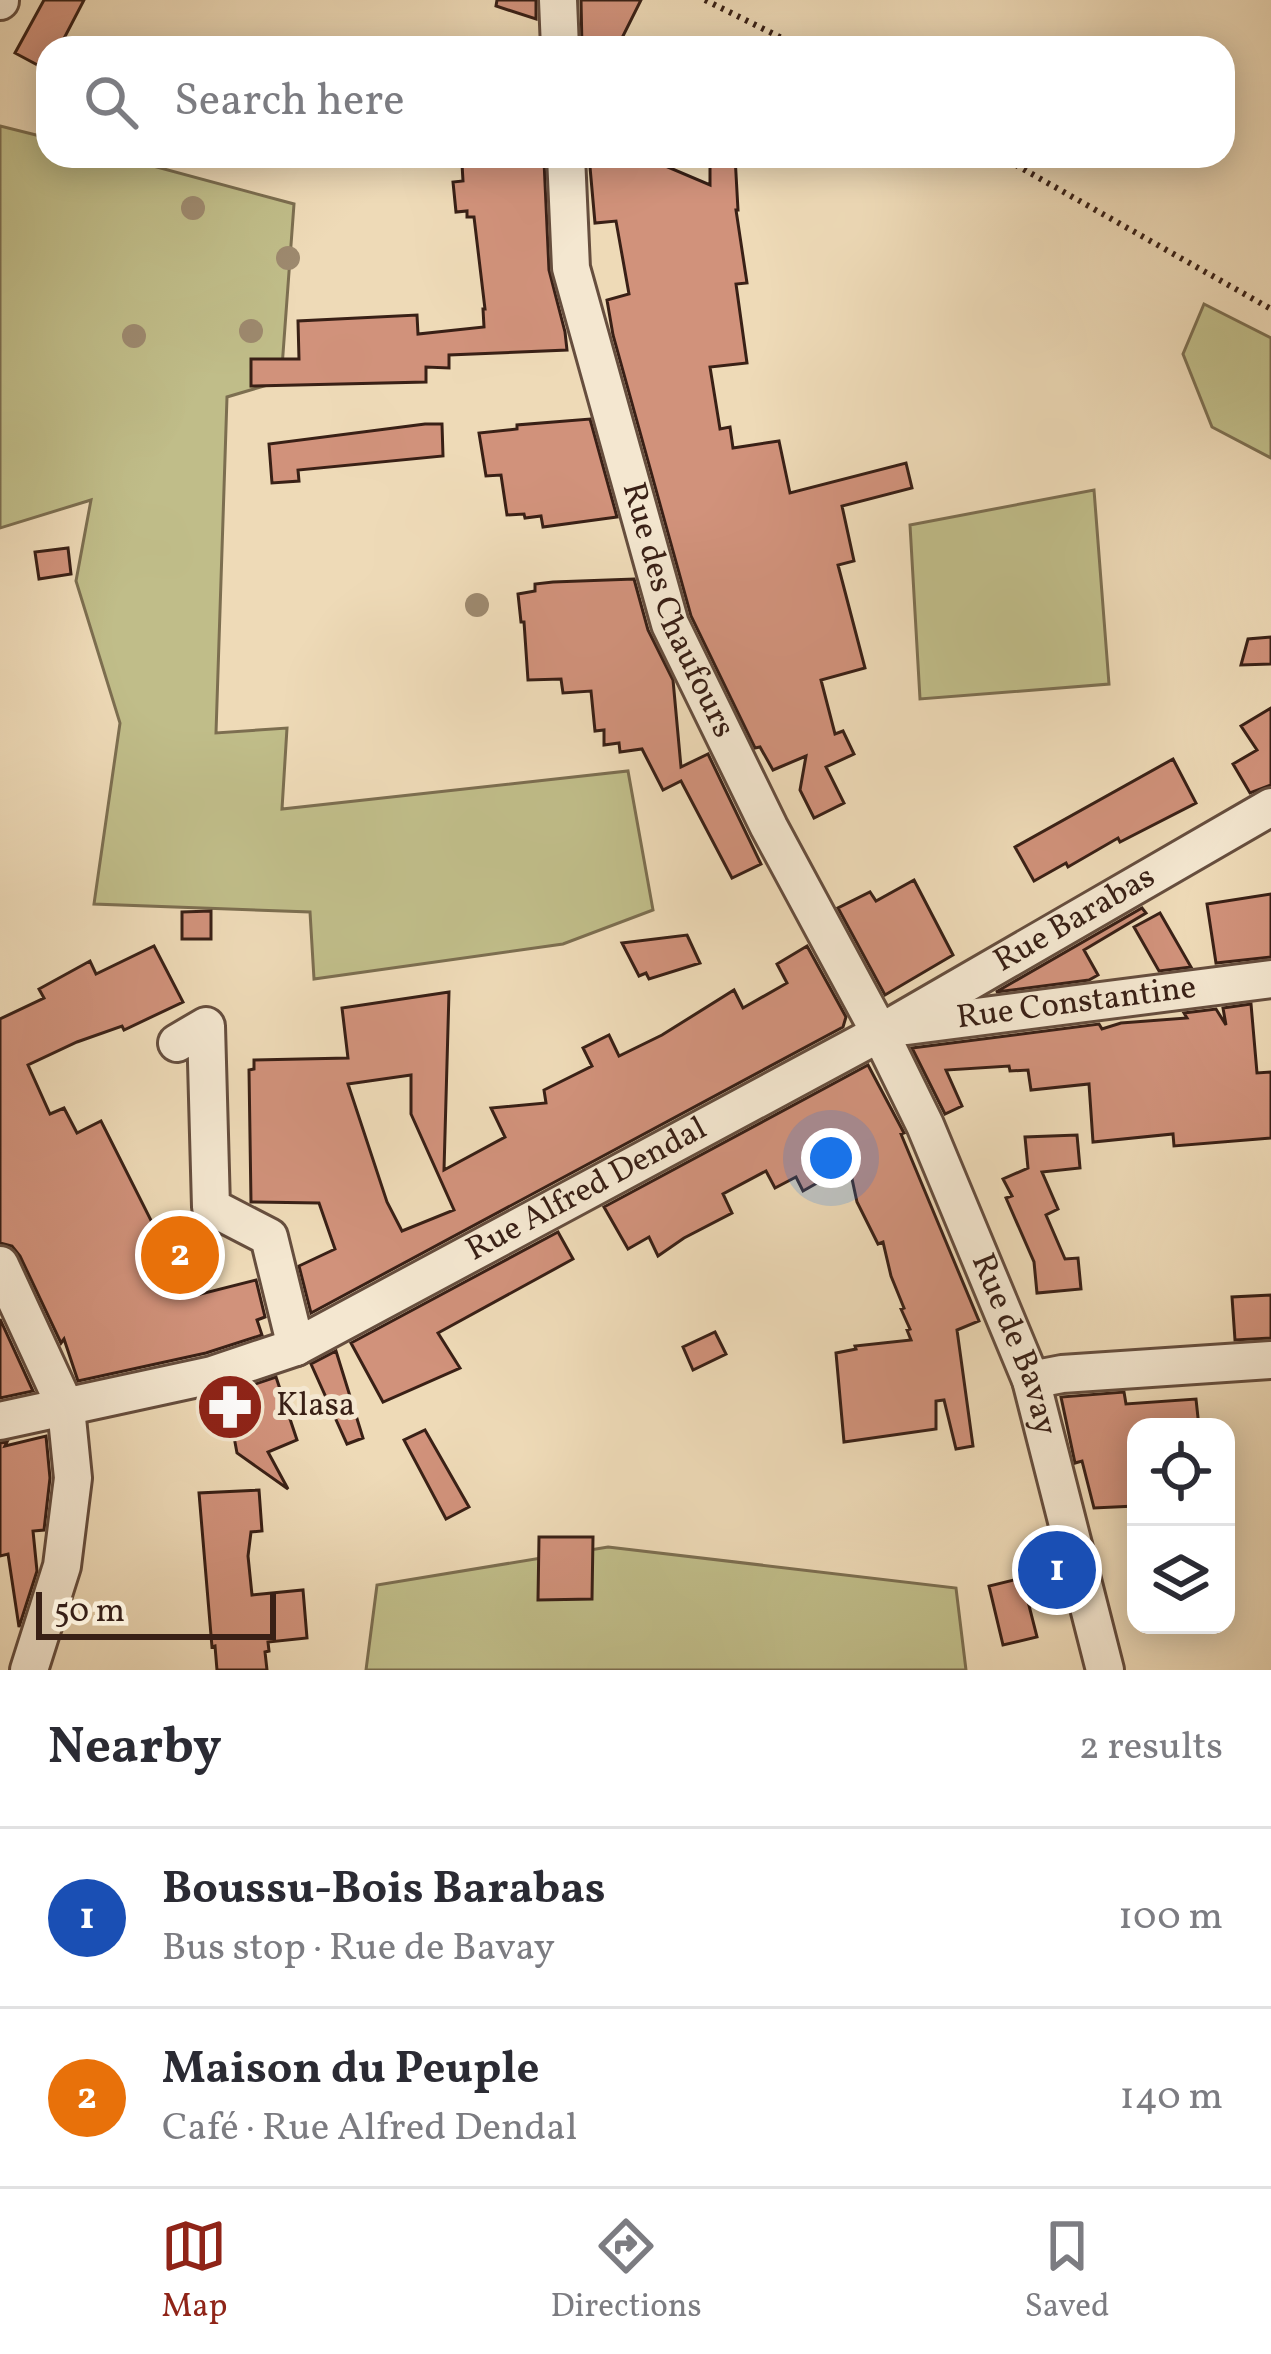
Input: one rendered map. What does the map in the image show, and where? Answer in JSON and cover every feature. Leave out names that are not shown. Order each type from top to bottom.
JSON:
[{"type":"street","points":[[558,0],[560,36]]},
{"type":"street","name":"Rue des Chaufours","points":[[567,168],[571,268],[670,624],[769,827],[880,1033]]},
{"type":"street","name":"Rue Barabas","points":[[880,1033],[1271,807]]},
{"type":"street","name":"Rue Constantine","points":[[880,1033],[1271,979]]},
{"type":"street","points":[[177,1042],[206,1027],[211,1208],[269,1237],[296,1347]]},
{"type":"street","name":"Rue Alfred Dendal","points":[[0,1421],[212,1375],[296,1347],[880,1033]]},
{"type":"street","name":"Rue de Bavay","points":[[880,1033],[925,1125],[1031,1380],[1106,1670]]},
{"type":"street","points":[[0,1265],[66,1408],[73,1478],[62,1566],[29,1670]]},
{"type":"street","points":[[1031,1380],[1271,1360]]},
{"type":"path","points":[[705,0],[778,36]]},
{"type":"path","points":[[1021,168],[1271,309]]},
{"type":"shaded area","points":[[0,126],[36,135],[36,168],[160,168],[294,204],[281,381],[227,397],[216,733],[287,728],[282,809],[628,771],[653,910],[563,944],[314,979],[310,912],[94,904],[120,723],[76,581],[91,500],[0,528]]},
{"type":"shaded area","points":[[1204,304],[1271,338],[1271,458],[1212,427],[1183,354]]},
{"type":"shaded area","points":[[1094,490],[1109,684],[920,699],[910,525]]},
{"type":"shaded area","points":[[608,1547],[956,1588],[966,1670],[366,1670],[377,1585]]},
{"type":"building","points":[[44,0],[84,0],[65,36],[36,36],[36,64],[15,53]]},
{"type":"building","points":[[497,0],[536,0],[536,19],[496,6]]},
{"type":"building","points":[[581,0],[641,0],[623,36],[582,36]]},
{"type":"building","points":[[462,168],[544,168],[549,270],[567,350],[449,355],[449,368],[426,367],[426,382],[251,386],[251,359],[299,359],[298,321],[417,315],[418,334],[484,327],[474,217],[467,217],[467,211],[456,212],[453,182],[463,181]]},
{"type":"building","points":[[590,168],[670,168],[710,185],[710,168],[736,168],[736,210],[747,283],[736,284],[747,363],[710,367],[720,429],[730,427],[733,448],[779,441],[790,493],[906,463],[912,488],[842,506],[854,561],[838,565],[865,668],[821,680],[835,734],[843,731],[854,754],[826,767],[844,803],[814,818],[800,790],[806,756],[773,770],[760,747],[755,748],[691,616],[613,335],[607,300],[629,294],[616,221],[595,223]]},
{"type":"building","points":[[590,419],[617,517],[543,527],[541,516],[507,515],[501,475],[486,476],[479,433]]},
{"type":"building","points":[[442,424],[443,456],[298,470],[299,481],[272,483],[269,444]]},
{"type":"building","points":[[68,548],[71,574],[39,579],[35,552]]},
{"type":"building","points":[[634,579],[648,630],[673,680],[681,767],[708,754],[761,864],[732,878],[681,781],[663,790],[642,749],[620,752],[619,743],[604,745],[604,730],[595,731],[591,691],[563,693],[561,679],[528,680],[518,594],[535,591],[535,584]]},
{"type":"building","points":[[1271,637],[1271,664],[1241,665],[1248,639]]},
{"type":"building","points":[[1271,708],[1271,785],[1250,793],[1233,764],[1257,750],[1241,726]]},
{"type":"building","points":[[1173,759],[1196,803],[1034,881],[1015,847]]},
{"type":"building","points":[[914,880],[953,955],[885,995],[838,908],[870,892],[876,901]]},
{"type":"building","points":[[1271,894],[1271,957],[1216,963],[1207,904]]},
{"type":"building","points":[[1142,908],[1146,913],[1084,950],[1098,975],[996,992]]},
{"type":"building","points":[[211,911],[211,939],[182,939],[182,912]]},
{"type":"building","points":[[1160,913],[1191,967],[1159,971],[1134,927]]},
{"type":"building","points":[[687,935],[700,963],[649,979],[646,973],[639,976],[622,943]]},
{"type":"building","points":[[154,946],[183,1002],[124,1030],[122,1026],[77,1042],[28,1065],[50,1114],[64,1108],[77,1133],[101,1121],[180,1278],[196,1276],[201,1294],[256,1280],[265,1317],[257,1320],[262,1335],[206,1353],[78,1381],[64,1339],[61,1343],[20,1256],[12,1246],[0,1243],[0,1019],[44,998],[39,989],[90,961],[96,974]]},
{"type":"building","points":[[807,946],[846,1017],[843,1027],[311,1313],[299,1266],[335,1249],[319,1203],[251,1202],[249,1070],[254,1069],[254,1060],[348,1058],[342,1008],[449,992],[444,1170],[505,1137],[491,1108],[546,1103],[544,1090],[592,1066],[583,1048],[609,1035],[619,1056],[734,990],[743,1008],[787,983],[777,964]],"holes":[[[411,1075],[411,1114],[454,1210],[402,1231],[387,1202],[348,1084]]]},
{"type":"building","points":[[1251,1004],[1257,1073],[1271,1072],[1271,1138],[1174,1146],[1173,1134],[1093,1142],[1089,1084],[1031,1090],[1028,1070],[1010,1071],[1009,1066],[946,1070],[962,1106],[945,1114],[912,1048],[1099,1024],[1102,1029],[1187,1018],[1184,1013],[1216,1009],[1226,1025],[1223,1008]]},
{"type":"building","points":[[868,1065],[904,1133],[979,1321],[957,1330],[973,1446],[956,1449],[944,1400],[936,1401],[936,1429],[844,1442],[836,1353],[855,1346],[911,1340],[883,1242],[878,1244],[857,1202],[849,1165],[803,1191],[796,1177],[775,1188],[766,1171],[723,1194],[732,1213],[658,1256],[649,1237],[628,1249],[604,1207]]},
{"type":"building","points":[[1077,1135],[1080,1168],[1042,1172],[1058,1209],[1046,1215],[1065,1259],[1078,1258],[1081,1289],[1037,1293],[1034,1262],[1006,1198],[1012,1196],[1003,1179],[1028,1168],[1025,1137]]},
{"type":"building","points":[[558,1232],[573,1259],[438,1333],[460,1368],[383,1402],[351,1343]]},
{"type":"building","points":[[1271,1295],[1271,1338],[1235,1340],[1232,1297]]},
{"type":"building","points":[[0,1319],[33,1391],[0,1398]]},
{"type":"building","points":[[715,1332],[726,1354],[693,1370],[683,1347]]},
{"type":"building","points":[[336,1351],[363,1438],[347,1444],[311,1364]]},
{"type":"building","points":[[276,1377],[297,1440],[268,1452],[288,1489],[237,1453],[226,1394]]},
{"type":"building","points":[[1124,1392],[1126,1404],[1196,1399],[1198,1418],[1127,1418],[1127,1506],[1094,1508],[1082,1461],[1075,1463],[1061,1397]]},
{"type":"building","points":[[425,1430],[469,1507],[446,1519],[404,1440]]},
{"type":"building","points":[[46,1436],[50,1478],[44,1530],[33,1531],[37,1571],[19,1627],[8,1554],[0,1556],[0,1443],[7,1442],[5,1446]]},
{"type":"building","points":[[259,1490],[262,1531],[251,1532],[248,1556],[252,1595],[303,1590],[307,1638],[268,1642],[267,1670],[217,1670],[199,1493]]},
{"type":"building","points":[[539,1537],[593,1537],[592,1599],[538,1600]]},
{"type":"building","points":[[1022,1578],[1037,1637],[1003,1645],[989,1586]]},
{"type":"place","name":"Maison du Peuple","points":[[180,1255]]},
{"type":"place","name":"Klasa","points":[[230,1407]]},
{"type":"place","name":"Boussu-Bois Barabas","points":[[1057,1570]]}]
